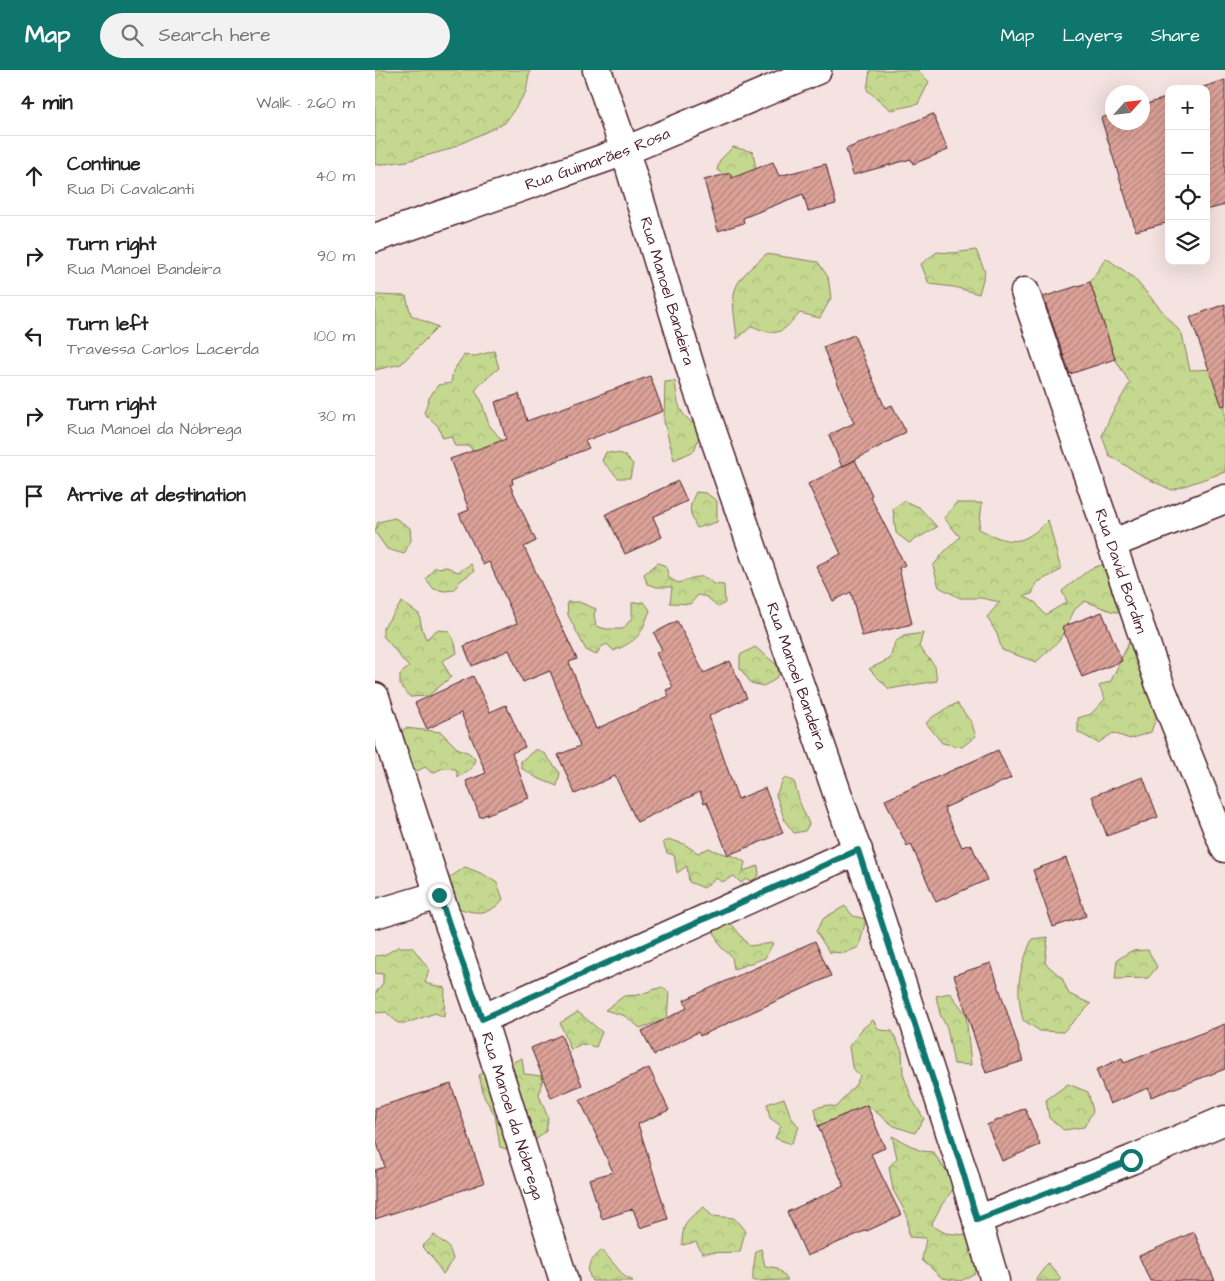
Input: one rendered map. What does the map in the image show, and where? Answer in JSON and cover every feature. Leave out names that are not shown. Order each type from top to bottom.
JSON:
[{"type":"street","name":"Rua Manoel Bandeira","points":[[597,70],[625,151],[692,373],[858,850],[963,1172],[995,1281]]},
{"type":"street","name":"Rua Guimarães Rosa","points":[[375,238],[625,151],[817,70]]},
{"type":"street","name":"Rua David Bordim","points":[[1025,292],[1161,688],[1225,848]]},
{"type":"street","points":[[1111,544],[1225,499]]},
{"type":"street","name":"Rua Manoel da Nóbrega","points":[[375,697],[439,895],[482,1019],[565,1281]]},
{"type":"street","points":[[482,1019],[858,850]]},
{"type":"street","points":[[375,914],[439,895]]},
{"type":"street","points":[[977,1220],[1131,1160],[1225,1120]]},
{"type":"green space","points":[[375,70],[530,70],[526,92],[505,123],[447,150],[407,161],[375,165]]},
{"type":"green space","points":[[870,70],[918,70],[929,82],[918,104],[891,110],[867,90]]},
{"type":"green space","points":[[733,147],[753,152],[758,182],[738,184],[717,170],[720,160]]},
{"type":"green space","points":[[976,250],[985,272],[979,294],[954,287],[929,284],[921,264],[937,252],[953,253]]},
{"type":"green space","points":[[766,254],[818,262],[828,277],[831,298],[820,318],[800,313],[779,332],[768,332],[752,326],[737,339],[734,308],[735,290],[744,275]]},
{"type":"green space","points":[[1106,258],[1133,277],[1182,334],[1190,370],[1225,369],[1225,472],[1172,490],[1146,478],[1109,455],[1102,436],[1112,413],[1130,383],[1115,359],[1090,282]]},
{"type":"green space","points":[[375,295],[406,296],[411,315],[438,327],[401,364],[375,370]]},
{"type":"green space","points":[[494,351],[499,368],[480,384],[475,391],[481,400],[489,425],[505,444],[473,451],[469,446],[455,446],[451,436],[443,438],[438,426],[424,413],[429,398],[438,385],[451,383],[453,371],[464,355],[476,356]]},
{"type":"green space","points":[[675,381],[681,409],[688,419],[702,428],[694,451],[674,460],[664,422],[665,382]]},
{"type":"green space","points":[[606,452],[623,454],[633,464],[630,478],[618,478],[602,461]]},
{"type":"green space","points":[[696,492],[706,493],[717,501],[717,522],[697,528],[692,518],[691,510]]},
{"type":"green space","points":[[904,501],[919,507],[937,527],[909,543],[896,533],[893,509]]},
{"type":"green space","points":[[956,503],[982,503],[979,529],[1008,540],[1016,541],[1031,535],[1048,520],[1061,570],[1036,583],[1032,594],[1024,596],[1036,603],[1045,615],[1067,602],[1062,591],[1090,569],[1116,560],[1142,582],[1135,615],[1111,611],[1085,601],[1075,609],[1059,641],[1036,662],[1002,650],[997,634],[987,617],[1000,602],[981,598],[960,598],[939,587],[933,566],[960,537],[944,518]]},
{"type":"green space","points":[[395,518],[410,528],[411,540],[404,554],[387,549],[375,532],[378,522]]},
{"type":"green space","points":[[658,563],[666,566],[669,578],[678,583],[701,577],[713,584],[724,585],[725,603],[718,607],[707,597],[698,595],[690,604],[670,603],[672,587],[657,587],[647,584],[644,574]]},
{"type":"green space","points":[[471,564],[474,571],[460,581],[454,590],[434,589],[426,579],[434,568],[447,567],[458,572]]},
{"type":"green space","points":[[402,602],[419,614],[426,639],[437,630],[449,631],[455,643],[457,653],[442,661],[451,677],[428,696],[410,697],[400,685],[400,674],[409,667],[383,636],[383,628]]},
{"type":"green space","points":[[567,602],[579,602],[596,609],[594,615],[596,626],[606,629],[623,629],[632,618],[632,603],[644,602],[650,610],[641,632],[634,640],[614,651],[607,644],[601,647],[596,655],[586,650],[568,615]]},
{"type":"green space","points":[[923,633],[919,647],[935,666],[937,681],[889,689],[869,669],[890,659],[895,642],[904,636]]},
{"type":"green space","points":[[1130,640],[1146,646],[1158,712],[1151,732],[1130,739],[1113,733],[1098,743],[1078,732],[1078,718],[1091,714],[1105,699],[1099,686],[1111,681]]},
{"type":"green space","points":[[755,647],[777,665],[779,675],[773,681],[763,686],[751,683],[740,668],[740,655]]},
{"type":"green space","points":[[957,703],[971,722],[976,736],[962,747],[942,743],[926,723],[934,716]]},
{"type":"green space","points":[[405,728],[441,732],[457,748],[469,753],[475,759],[472,768],[458,777],[456,769],[443,768],[432,773],[425,767],[417,771],[404,767],[396,742]]},
{"type":"green space","points":[[536,749],[545,754],[560,773],[557,786],[537,778],[521,768],[521,761]]},
{"type":"green space","points":[[784,778],[794,781],[800,803],[809,824],[805,831],[794,833],[785,821],[776,795]]},
{"type":"green space","points":[[671,840],[684,844],[698,853],[709,848],[736,857],[745,862],[743,871],[758,866],[759,875],[752,881],[746,879],[741,883],[734,876],[722,882],[716,878],[704,888],[689,882],[687,866],[677,873],[674,855],[667,853],[663,842]]},
{"type":"green space","points":[[465,867],[483,874],[497,883],[503,899],[498,905],[492,909],[480,912],[466,911],[452,906],[445,881]]},
{"type":"green space","points":[[845,906],[853,916],[866,919],[859,947],[845,953],[829,952],[816,931],[824,918]]},
{"type":"green space","points":[[726,917],[749,946],[773,943],[765,958],[734,969],[732,957],[720,946],[713,929]]},
{"type":"green space","points":[[1048,937],[1045,963],[1062,978],[1069,994],[1091,1004],[1063,1032],[1040,1031],[1023,1020],[1019,998],[1021,970],[1032,939]]},
{"type":"green space","points":[[398,947],[412,947],[429,969],[425,983],[445,988],[444,1017],[435,1013],[407,1023],[398,1023],[386,1012],[375,1013],[375,994],[383,983],[383,974],[375,973],[375,956],[384,955]]},
{"type":"green space","points":[[1148,950],[1157,967],[1148,978],[1115,979],[1117,960],[1131,951]]},
{"type":"green space","points":[[662,987],[669,993],[667,1019],[640,1028],[625,1016],[605,1010],[624,996],[638,995]]},
{"type":"green space","points":[[950,993],[966,1014],[971,1065],[954,1064],[947,1028],[940,1014],[936,996]]},
{"type":"green space","points":[[578,1012],[602,1032],[596,1047],[581,1044],[571,1050],[560,1023]]},
{"type":"green space","points":[[873,1020],[879,1030],[892,1031],[902,1051],[903,1074],[912,1099],[924,1119],[915,1133],[894,1126],[867,1105],[818,1126],[815,1108],[828,1105],[836,1107],[856,1084],[860,1076],[852,1067],[849,1046],[862,1029]]},
{"type":"green space","points":[[522,1058],[524,1074],[543,1076],[539,1095],[548,1118],[546,1131],[521,1153],[500,1147],[495,1115],[484,1097],[479,1075],[502,1063],[511,1063]]},
{"type":"green space","points":[[1068,1084],[1088,1092],[1093,1111],[1084,1127],[1064,1130],[1049,1118],[1046,1100]]},
{"type":"green space","points":[[784,1098],[791,1117],[799,1127],[791,1144],[775,1138],[781,1126],[770,1118],[767,1104]]},
{"type":"green space","points":[[892,1136],[921,1151],[933,1152],[956,1185],[941,1206],[931,1225],[945,1233],[965,1235],[980,1254],[975,1273],[961,1281],[942,1278],[922,1260],[926,1238],[909,1237],[907,1215],[893,1190],[889,1167],[897,1158]]},
{"type":"green space","points":[[704,1207],[712,1216],[734,1218],[745,1231],[740,1252],[702,1253],[696,1242],[682,1245],[683,1231],[687,1222]]},
{"type":"green space","points":[[434,1235],[449,1247],[453,1259],[443,1274],[432,1257],[422,1247]]},
{"type":"green space","points":[[761,1249],[765,1266],[777,1268],[788,1280],[753,1281],[756,1251]]},
{"type":"green space","points":[[602,1250],[624,1276],[633,1281],[592,1281],[589,1267],[592,1260]]},
{"type":"green space","points":[[1048,1263],[1060,1277],[1060,1281],[1036,1281],[1036,1279]]},
{"type":"building","points":[[1225,80],[1225,205],[1210,209],[1210,85]]},
{"type":"building","points":[[1165,98],[1165,223],[1136,231],[1101,118],[1105,117],[1105,130],[1150,130],[1150,103]]},
{"type":"building","points":[[933,114],[948,150],[913,164],[911,159],[853,175],[846,149]]},
{"type":"building","points":[[773,162],[779,176],[826,164],[836,204],[808,211],[803,194],[743,218],[744,223],[718,231],[704,180],[730,173],[732,178]]},
{"type":"building","points":[[1090,282],[1115,359],[1070,374],[1043,297]]},
{"type":"building","points":[[1225,304],[1225,405],[1222,406],[1190,317]]},
{"type":"building","points":[[854,335],[885,408],[892,405],[906,432],[842,467],[829,435],[854,423],[823,347]]},
{"type":"building","points":[[650,376],[663,411],[585,441],[589,448],[512,479],[513,484],[510,485],[536,541],[524,547],[577,659],[569,662],[596,729],[669,696],[666,690],[673,687],[656,653],[662,650],[654,633],[677,621],[704,673],[730,661],[747,698],[709,716],[738,799],[765,788],[783,833],[728,855],[707,802],[704,803],[700,792],[637,822],[615,776],[575,794],[558,755],[580,746],[550,671],[523,682],[509,650],[472,666],[464,646],[517,623],[489,562],[483,565],[459,514],[469,510],[450,459],[506,439],[495,402],[519,394],[527,421]]},
{"type":"building","points":[[855,460],[872,495],[870,496],[905,565],[899,568],[912,624],[862,636],[851,592],[833,601],[816,566],[841,554],[808,484]]},
{"type":"building","points":[[678,481],[687,501],[653,517],[662,537],[625,554],[606,514]]},
{"type":"building","points":[[1102,612],[1122,661],[1082,677],[1062,627]]},
{"type":"building","points":[[473,676],[490,712],[506,705],[525,747],[512,753],[529,798],[480,817],[466,781],[486,773],[461,713],[427,729],[415,703]]},
{"type":"building","points":[[998,750],[1011,778],[944,808],[962,847],[971,844],[987,880],[936,902],[911,844],[907,846],[885,800]]},
{"type":"building","points":[[1143,777],[1158,817],[1107,836],[1092,796]]},
{"type":"building","points":[[1066,858],[1086,916],[1053,927],[1033,870]]},
{"type":"building","points":[[815,941],[831,976],[700,1036],[698,1032],[654,1055],[642,1031],[687,1008],[684,1000]]},
{"type":"building","points":[[991,963],[1023,1061],[986,1073],[954,975]]},
{"type":"building","points":[[1225,1024],[1225,1069],[1151,1097],[1148,1088],[1110,1104],[1096,1070],[1122,1058],[1124,1063]]},
{"type":"building","points":[[561,1035],[582,1085],[551,1098],[531,1048]]},
{"type":"building","points":[[649,1068],[669,1110],[638,1124],[668,1219],[640,1228],[633,1209],[602,1219],[589,1179],[613,1172],[580,1100]]},
{"type":"building","points":[[451,1084],[484,1183],[375,1219],[375,1170],[385,1167],[375,1137],[375,1108]]},
{"type":"building","points":[[867,1105],[885,1148],[871,1154],[901,1215],[807,1256],[787,1212],[844,1186],[818,1126]]},
{"type":"building","points":[[1025,1108],[1040,1145],[1002,1161],[987,1125]]},
{"type":"building","points":[[1194,1232],[1215,1281],[1150,1281],[1139,1256]]},
{"type":"route","points":[[439,895],[482,1019],[858,850],[977,1220],[1131,1160]]}]
